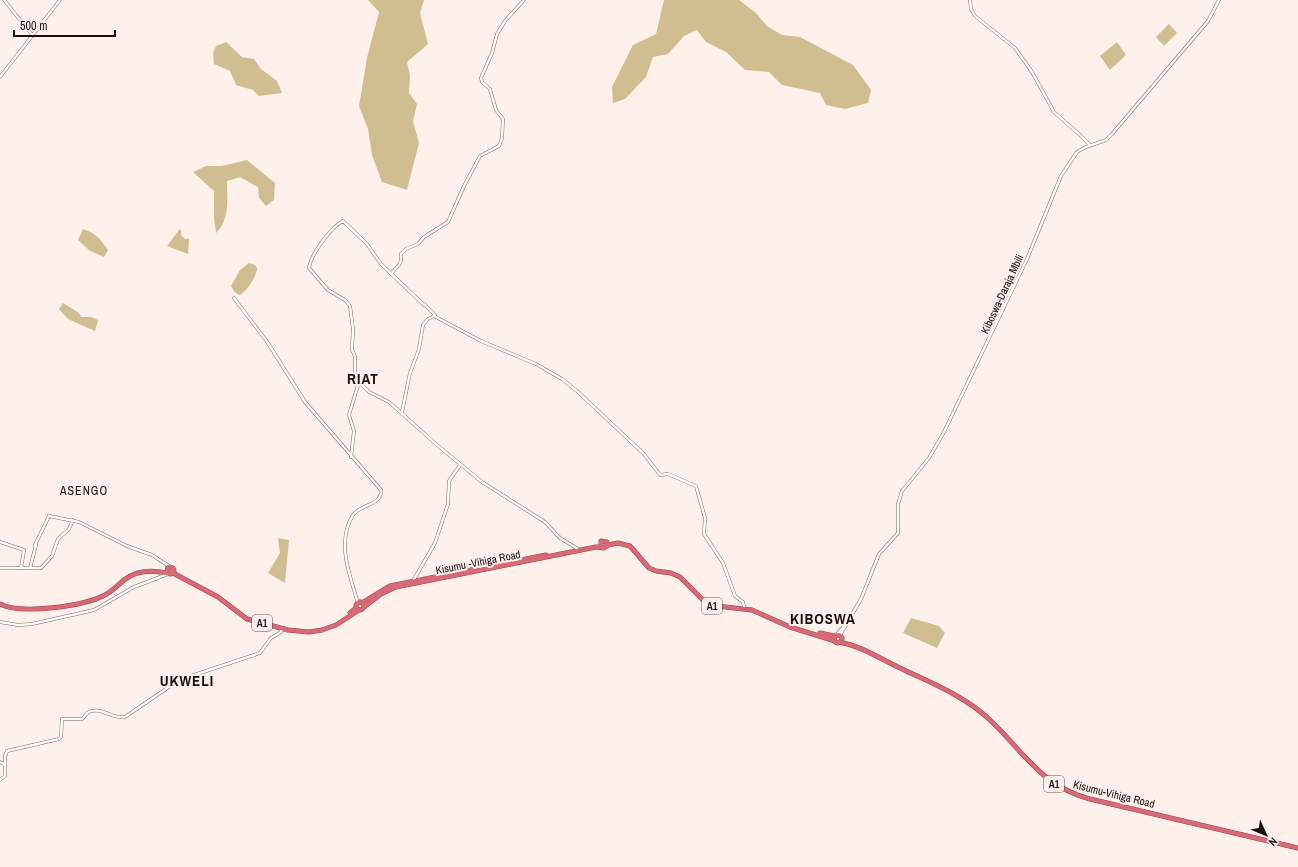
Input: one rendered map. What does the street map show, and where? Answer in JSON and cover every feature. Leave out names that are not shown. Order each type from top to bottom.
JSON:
[{"type":"highway","name":"A1","points":[[600,545],[604,540],[607,543],[618,543],[630,546],[649,568],[656,571],[671,573],[680,577],[708,605],[752,610],[790,627],[838,638]]},
{"type":"highway","name":"A1","points":[[607,543],[623,541],[630,544],[651,566],[659,570],[672,571],[681,575],[709,602],[758,609],[797,627],[838,638]]},
{"type":"highway","name":"Kisumu -Vihiga Road","points":[[361,604],[396,587],[600,545]]},
{"type":"highway","name":"Kisumu -Vihiga Road","points":[[361,604],[385,588],[412,581],[600,545]]},
{"type":"highway","name":"A1","points":[[170,570],[218,597],[245,618],[282,629],[302,632],[322,630],[336,625],[358,609],[361,604]]},
{"type":"highway","name":"A1","points":[[0,603],[17,610],[79,605],[104,596],[134,574],[170,570],[219,595],[248,617],[299,630],[321,627],[342,619],[358,609]]},
{"type":"highway","points":[[358,609],[361,604]]},
{"type":"highway","name":"Kisumu-Vihiga Road","points":[[838,638],[946,690],[973,707],[1003,732],[1038,771],[1062,789],[1084,797],[1298,848]]},
{"type":"street","points":[[4,0],[33,36]]},
{"type":"street","points":[[0,77],[60,0]]},
{"type":"street","points":[[391,274],[400,264],[402,260],[401,254],[406,249],[418,244],[424,237],[448,222],[464,186],[482,154],[500,146],[502,138],[502,119],[496,110],[490,89],[482,82],[481,78],[492,53],[497,34],[505,21],[524,0]]},
{"type":"street","points":[[970,0],[971,9],[975,16],[1016,48],[1032,72],[1054,112],[1090,145]]},
{"type":"street","name":"Kiboswa-Daraja Mbili","points":[[838,638],[861,599],[879,554],[898,533],[900,523],[898,504],[902,491],[929,458],[944,432],[1028,259],[1061,176],[1077,152],[1090,145],[1106,140],[1112,134],[1208,21],[1219,0]]},
{"type":"street","points":[[350,457],[354,431],[349,415],[358,386],[356,380],[355,356],[352,350],[353,329],[350,306],[345,300],[328,290],[309,266],[330,231],[343,221],[367,244],[381,264],[436,316],[481,341],[529,361],[555,375],[577,391],[644,454],[660,475],[668,474],[696,486],[705,518],[704,534],[723,563],[735,596],[742,602],[744,607]]},
{"type":"street","points":[[234,298],[268,343],[305,402],[350,457],[378,485],[381,491],[377,501],[356,511],[349,524],[346,557],[361,604]]},
{"type":"street","points":[[402,412],[411,369],[419,350],[423,325],[428,319],[436,316]]},
{"type":"street","points":[[356,380],[368,392],[384,398],[402,412],[460,465],[482,482],[545,522],[560,538],[578,548]]},
{"type":"street","points":[[412,581],[435,543],[448,504],[449,481],[460,465]]},
{"type":"street","points":[[0,622],[18,625],[32,624],[94,610],[134,587],[170,570],[152,555],[127,546],[73,520],[49,516],[36,545],[30,568]]},
{"type":"street","points":[[0,568],[40,568],[55,551],[58,539],[69,529],[73,520]]},
{"type":"street","points":[[0,542],[24,550],[21,568]]},
{"type":"street","points":[[0,780],[5,776],[4,764],[6,754],[9,750],[60,739],[62,719],[82,718],[88,712],[95,711],[117,718],[125,717],[179,680],[260,653],[271,638],[281,632],[282,629]]},
{"type":"street","points":[[0,762],[4,764]]},
{"type":"shaded area","points":[[368,0],[424,0],[420,13],[428,44],[407,62],[410,76],[409,93],[417,104],[413,121],[419,143],[407,190],[382,182],[372,155],[368,129],[359,106],[367,58],[379,12]]},
{"type":"shaded area","points":[[664,0],[739,0],[756,13],[767,26],[782,35],[800,37],[853,65],[871,90],[868,103],[845,109],[826,105],[820,93],[782,85],[769,72],[745,70],[726,52],[706,42],[697,30],[684,36],[668,54],[653,57],[646,77],[625,99],[613,103],[612,87],[633,45],[656,34]]},
{"type":"shaded area","points":[[1169,24],[1177,33],[1164,46],[1156,37]]},
{"type":"shaded area","points":[[226,42],[242,57],[254,59],[261,69],[277,81],[282,93],[259,96],[253,90],[236,85],[230,71],[214,64],[213,53],[216,46]]},
{"type":"shaded area","points":[[1117,42],[1126,55],[1110,70],[1100,56]]},
{"type":"shaded area","points":[[247,160],[275,183],[274,200],[266,206],[259,198],[258,187],[240,177],[227,181],[226,216],[224,222],[216,233],[214,218],[214,191],[193,172],[206,166],[222,166]]},
{"type":"shaded area","points":[[83,229],[98,237],[103,243],[108,250],[104,257],[90,251],[78,240]]},
{"type":"shaded area","points":[[180,229],[181,235],[185,239],[189,239],[188,254],[167,246]]},
{"type":"shaded area","points":[[249,263],[255,265],[257,271],[248,287],[239,295],[231,286],[240,270]]},
{"type":"shaded area","points":[[63,303],[79,313],[81,317],[91,317],[98,320],[95,331],[68,319],[59,309]]},
{"type":"shaded area","points":[[278,538],[289,540],[285,583],[268,573],[280,553]]},
{"type":"shaded area","points":[[911,618],[939,626],[945,633],[937,648],[903,633]]},
{"type":"district","name":"RIAT","points":[[363,378]]},
{"type":"district","name":"ASENGO","points":[[84,491]]},
{"type":"district","name":"KIBOSWA","points":[[823,618]]},
{"type":"district","name":"UKWELI","points":[[187,680]]}]
